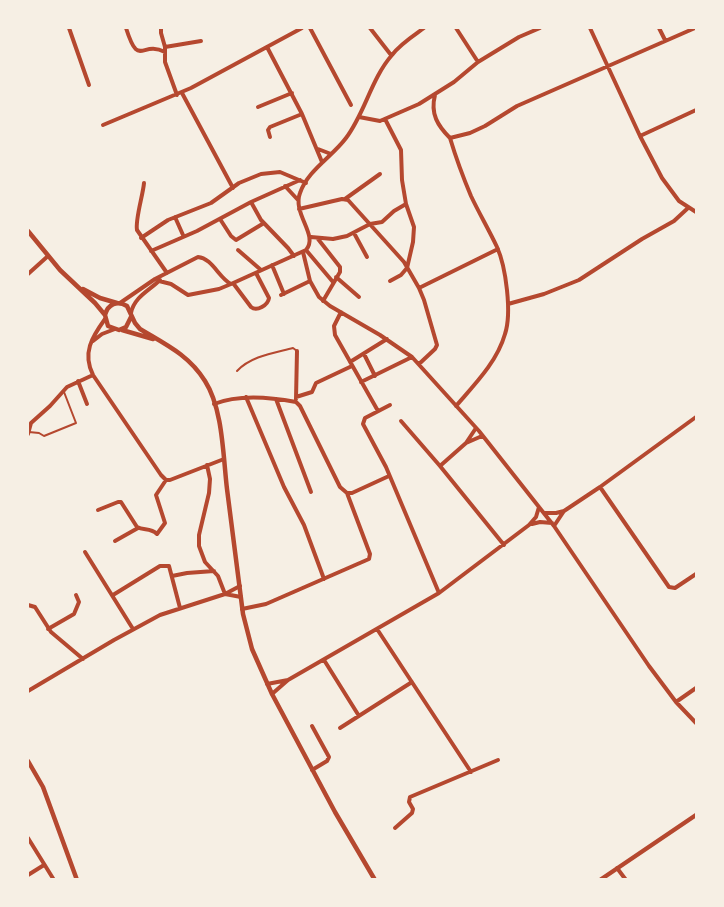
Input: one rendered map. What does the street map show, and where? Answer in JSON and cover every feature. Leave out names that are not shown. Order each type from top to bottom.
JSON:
[{"type":"street","points":[[69,28],[89,86]]},
{"type":"street","points":[[126,28],[131,44],[140,51],[165,50],[201,41]]},
{"type":"street","points":[[161,28],[166,65],[180,94],[233,188]]},
{"type":"street","points":[[103,125],[180,94],[302,28]]},
{"type":"street","points":[[310,28],[351,105]]},
{"type":"street","points":[[370,28],[391,55]]},
{"type":"street","points":[[166,480],[94,375],[87,359],[92,342],[109,307],[155,279],[171,284],[188,294],[232,284],[305,251],[310,246],[310,237],[299,209],[298,200],[300,192],[322,162],[345,139],[359,117],[377,78],[391,55],[424,28]]},
{"type":"street","points":[[456,28],[478,62]]},
{"type":"street","points":[[359,117],[375,121],[385,119],[419,104],[435,95],[478,62],[486,59],[512,41],[540,28]]},
{"type":"street","points":[[590,28],[640,136],[670,189],[679,201],[688,208],[695,210]]},
{"type":"street","points":[[659,28],[664,40]]},
{"type":"street","points":[[450,138],[477,129],[517,106],[695,28]]},
{"type":"street","points":[[267,47],[292,93],[318,149],[322,162]]},
{"type":"street","points":[[258,106],[292,93]]},
{"type":"street","points":[[435,95],[433,106],[435,118],[450,138],[470,193],[498,249],[505,279],[508,304],[506,333],[500,347],[485,371],[456,406]]},
{"type":"street","points":[[640,136],[696,110]]},
{"type":"street","points":[[270,137],[268,130],[270,127],[302,114]]},
{"type":"street","points":[[385,119],[401,150],[402,180],[406,204],[414,227],[413,242],[407,268],[401,275],[390,281]]},
{"type":"street","points":[[318,149],[331,154]]},
{"type":"street","points":[[141,238],[160,224],[211,204],[233,188],[261,174],[273,171],[280,172],[306,183]]},
{"type":"street","points":[[299,209],[345,199],[380,174]]},
{"type":"street","points":[[151,251],[183,235],[197,231],[251,202],[300,180]]},
{"type":"street","points":[[144,183],[136,226],[141,238],[168,273]]},
{"type":"street","points":[[285,186],[298,200]]},
{"type":"street","points":[[345,199],[352,203],[397,252],[419,288],[436,346],[419,364]]},
{"type":"street","points":[[251,202],[264,223],[294,256]]},
{"type":"street","points":[[310,237],[333,239],[354,233],[370,224],[382,222],[394,211],[406,204]]},
{"type":"street","points":[[508,304],[544,294],[579,280],[642,239],[674,222],[688,208]]},
{"type":"street","points":[[176,217],[183,235]]},
{"type":"street","points":[[220,219],[231,236],[236,240],[264,223]]},
{"type":"street","points":[[28,231],[48,256],[105,317],[108,326],[161,342]]},
{"type":"street","points":[[354,233],[367,257]]},
{"type":"street","points":[[318,239],[339,264],[340,270],[323,301]]},
{"type":"street","points":[[419,288],[498,249]]},
{"type":"street","points":[[238,250],[261,270]]},
{"type":"street","points":[[305,251],[310,281],[323,301],[387,339],[412,357],[476,428],[553,524],[649,666],[676,702],[696,723]]},
{"type":"street","points":[[305,251],[333,282]]},
{"type":"street","points":[[28,274],[48,256]]},
{"type":"street","points":[[92,342],[102,334],[129,324],[133,306],[137,300],[168,273],[194,258],[202,257],[224,280],[232,284],[252,308],[258,309],[269,298],[256,273]]},
{"type":"street","points":[[272,266],[283,295],[310,281]]},
{"type":"street","points":[[336,277],[359,297]]},
{"type":"street","points":[[73,283],[92,295],[127,306],[140,329],[184,355],[206,382],[214,404],[224,460],[242,609],[249,640],[272,694],[374,880]]},
{"type":"street","points":[[341,312],[335,323],[334,332],[378,411]]},
{"type":"street","points":[[214,404],[228,399],[246,397],[296,400],[311,392],[315,384],[351,364],[387,339]]},
{"type":"street","points":[[242,609],[266,604],[370,558],[347,493],[340,486],[296,400],[297,351]]},
{"type":"street","points":[[364,354],[375,376]]},
{"type":"street","points":[[361,382],[412,357]]},
{"type":"street","points":[[28,433],[31,423],[63,391],[78,381],[94,375]]},
{"type":"street","points":[[78,381],[87,404]]},
{"type":"street","points":[[246,397],[284,487],[304,525],[324,579]]},
{"type":"street","points":[[276,399],[311,492]]},
{"type":"street","points":[[390,405],[365,418],[363,424],[389,476],[439,593]]},
{"type":"street","points":[[553,524],[564,511],[696,417]]},
{"type":"street","points":[[402,421],[504,545]]},
{"type":"street","points":[[440,466],[466,443],[476,428]]},
{"type":"street","points":[[466,443],[482,436]]},
{"type":"street","points":[[116,541],[138,528],[149,528],[157,534],[165,523],[156,495],[166,480],[224,460]]},
{"type":"street","points":[[207,465],[210,479],[209,494],[199,536],[199,546],[202,557],[214,571],[225,594]]},
{"type":"street","points":[[347,493],[357,491],[389,476]]},
{"type":"street","points":[[600,487],[668,587],[675,588],[696,574]]},
{"type":"street","points":[[98,510],[121,502],[138,528]]},
{"type":"street","points":[[272,694],[288,680],[439,593],[530,525],[536,517],[539,507]]},
{"type":"street","points":[[544,513],[564,511]]},
{"type":"street","points":[[530,525],[540,522],[553,524]]},
{"type":"street","points":[[85,552],[133,629]]},
{"type":"street","points":[[113,595],[160,566],[169,566],[180,608]]},
{"type":"street","points":[[172,576],[214,571]]},
{"type":"street","points":[[28,691],[160,614],[225,594],[240,586]]},
{"type":"street","points":[[48,629],[74,613],[79,601],[76,594]]},
{"type":"street","points":[[225,594],[241,597]]},
{"type":"street","points":[[28,605],[38,610],[48,629],[83,659]]},
{"type":"street","points":[[377,629],[471,772]]},
{"type":"street","points":[[324,660],[359,716]]},
{"type":"street","points":[[267,684],[288,680]]},
{"type":"street","points":[[340,728],[412,682]]},
{"type":"street","points":[[676,702],[696,688]]},
{"type":"street","points":[[312,726],[328,757],[327,761],[312,770]]},
{"type":"street","points":[[395,828],[412,813],[413,809],[409,802],[410,797],[498,760]]},
{"type":"street","points":[[28,761],[43,787],[77,880]]},
{"type":"street","points":[[600,880],[696,815]]},
{"type":"street","points":[[28,838],[29,846],[54,880]]},
{"type":"street","points":[[28,875],[44,865]]},
{"type":"street","points":[[618,868],[626,880]]},
{"type":"lane","points":[[236,371],[255,358],[293,348],[297,351]]},
{"type":"lane","points":[[28,433],[38,433],[44,436],[76,423],[63,391]]}]
